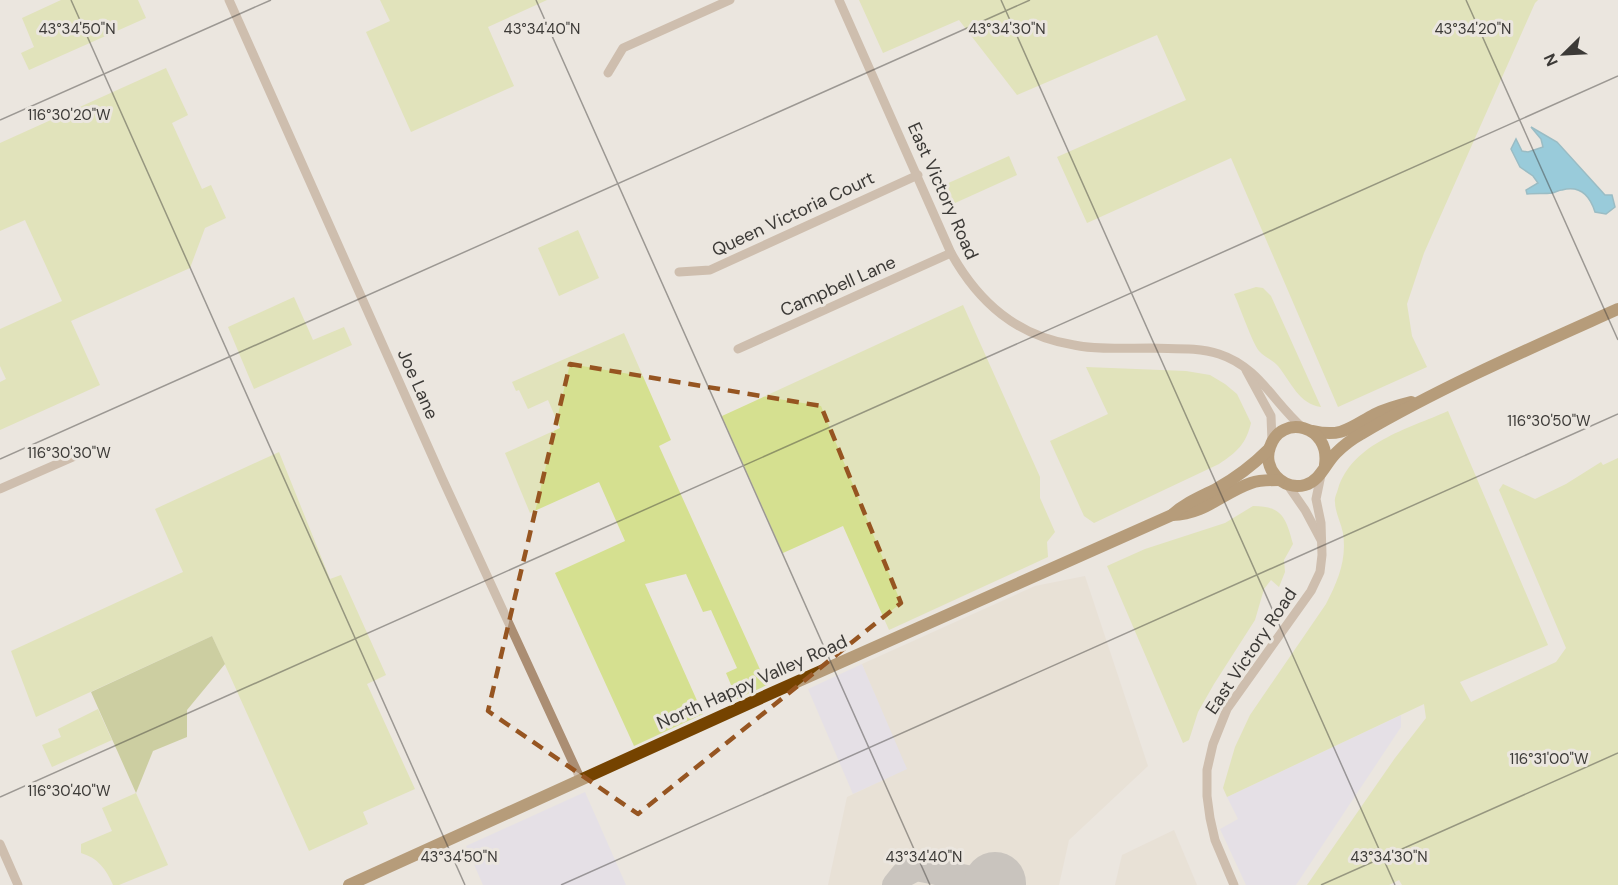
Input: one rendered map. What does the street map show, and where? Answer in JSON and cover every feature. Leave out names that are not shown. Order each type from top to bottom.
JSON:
[{"type":"main road","points":[[1418,401],[1394,406],[1341,433],[1324,434],[1293,427],[1284,430],[1271,445],[1269,464],[1273,473],[1283,482],[1306,484],[1314,480],[1348,442],[1418,401],[1618,309]]},
{"type":"main road","points":[[1308,429],[1320,438],[1325,447],[1323,469]]},
{"type":"main road","name":"North Happy Valley Road","points":[[349,885],[1172,515],[1181,506],[1216,489],[1246,470],[1271,445]]},
{"type":"main road","name":"North Happy Valley Road","points":[[1172,515],[1184,515],[1199,510],[1250,483],[1262,480],[1283,482]]},
{"type":"street","name":"Joe Lane","points":[[229,0],[442,478],[581,780]]},
{"type":"street","points":[[608,73],[623,48],[730,0]]},
{"type":"street","name":"East Victory Road","points":[[839,0],[951,254],[963,274],[992,308],[1007,320],[1032,333],[1075,346],[1202,351],[1218,354],[1256,375],[1283,409],[1308,429]]},
{"type":"street","name":"Queen Victoria Court","points":[[680,272],[710,270],[918,175]]},
{"type":"street","name":"Campbell Lane","points":[[738,349],[951,254]]},
{"type":"street","points":[[1246,370],[1271,416],[1271,445]]},
{"type":"street","points":[[0,489],[89,450]]},
{"type":"street","name":"East Victory Road","points":[[1234,885],[1215,840],[1210,818],[1207,796],[1208,770],[1213,744],[1227,710],[1311,591],[1320,572],[1322,523],[1316,499],[1323,469]]},
{"type":"street","name":"East Victory Road","points":[[1283,482],[1305,510],[1321,540]]},
{"type":"street","points":[[0,844],[18,885]]},
{"type":"highlighted area","points":[[570,364],[821,406],[901,603],[638,814],[488,711]]},
{"type":"shaded area","points":[[1085,576],[1148,766],[1069,840],[1059,885],[828,885],[847,797],[907,769],[862,664],[1035,586]]},
{"type":"shaded area","points":[[862,664],[908,769],[853,794],[808,689]]},
{"type":"shaded area","points":[[1401,715],[1401,727],[1296,885],[1246,885],[1220,829],[1238,819],[1227,797]]},
{"type":"shaded area","points":[[585,792],[626,885],[483,885],[466,846]]},
{"type":"shaded area","points":[[1174,830],[1197,885],[1115,885],[1122,855]]},
{"type":"green space","points":[[61,0],[138,0],[146,18],[29,70],[21,53],[34,47],[22,18]]},
{"type":"green space","points":[[380,0],[547,0],[488,27],[514,86],[411,132],[366,32],[390,21]]},
{"type":"green space","points":[[859,0],[1538,0],[1424,253],[1407,304],[1412,336],[1427,367],[1338,407],[1231,158],[1087,223],[1057,157],[1186,100],[1157,35],[1017,95],[959,20],[883,53]]},
{"type":"green space","points":[[166,68],[188,115],[172,123],[202,189],[211,185],[226,218],[205,228],[190,268],[71,321],[100,385],[0,430],[0,382],[6,379],[0,366],[0,329],[62,301],[25,220],[0,231],[0,143]]},
{"type":"green space","points":[[1009,156],[1017,175],[944,208],[935,189]]},
{"type":"green space","points":[[578,230],[599,278],[559,296],[538,248]]},
{"type":"green space","points":[[1256,287],[1263,288],[1271,296],[1321,407],[1301,397],[1278,366],[1261,353],[1256,346],[1234,294]]},
{"type":"green space","points":[[294,297],[313,340],[344,327],[352,345],[254,389],[228,327]]},
{"type":"green space","points":[[963,305],[1040,477],[1040,498],[1055,532],[1047,542],[1048,557],[889,630],[843,526],[783,553],[722,416]]},
{"type":"green space","points":[[624,333],[671,440],[659,446],[767,685],[737,699],[726,673],[737,668],[711,610],[703,612],[686,574],[645,584],[703,714],[634,746],[555,573],[625,541],[599,482],[530,513],[505,453],[560,428],[548,400],[528,409],[519,390],[516,391],[512,382]]},
{"type":"green space","points":[[1086,367],[1186,371],[1210,375],[1237,394],[1251,423],[1246,437],[1236,451],[1219,464],[1094,523],[1084,516],[1050,441],[1108,414]]},
{"type":"green space","points":[[1448,411],[1548,645],[1460,682],[1471,702],[1556,662],[1566,648],[1499,490],[1503,484],[1535,499],[1566,484],[1601,462],[1603,465],[1618,458],[1618,885],[1402,885],[1399,880],[1389,885],[1307,885],[1395,758],[1426,718],[1424,704],[1227,797],[1223,788],[1235,747],[1250,715],[1326,604],[1338,579],[1343,561],[1344,543],[1335,499],[1345,473],[1368,449],[1399,431]]},
{"type":"green space","points":[[279,452],[330,579],[341,575],[386,675],[367,684],[415,789],[363,812],[368,824],[309,851],[212,636],[36,717],[11,651],[183,572],[155,509]]},
{"type":"green space","points":[[1253,506],[1277,511],[1288,527],[1293,544],[1284,560],[1285,572],[1279,587],[1271,580],[1264,589],[1255,620],[1198,712],[1189,740],[1183,743],[1107,566],[1145,549],[1225,523]]},
{"type":"green space","points":[[212,636],[225,664],[187,710],[187,737],[153,751],[136,793],[91,692]]},
{"type":"green space","points":[[98,709],[112,740],[52,767],[42,745],[61,737],[58,729]]},
{"type":"green space","points":[[136,793],[168,865],[119,885],[113,885],[101,865],[81,853],[81,844],[112,831],[102,808]]},
{"type":"water","points":[[1531,127],[1557,142],[1605,195],[1612,195],[1615,207],[1606,214],[1595,212],[1587,197],[1574,189],[1527,194],[1526,190],[1538,183],[1533,176],[1520,167],[1511,149],[1516,139],[1522,151],[1528,152],[1543,147],[1541,139]]},
{"type":"taxiway","points":[[895,885],[903,875],[916,868],[972,879],[979,885]]}]
